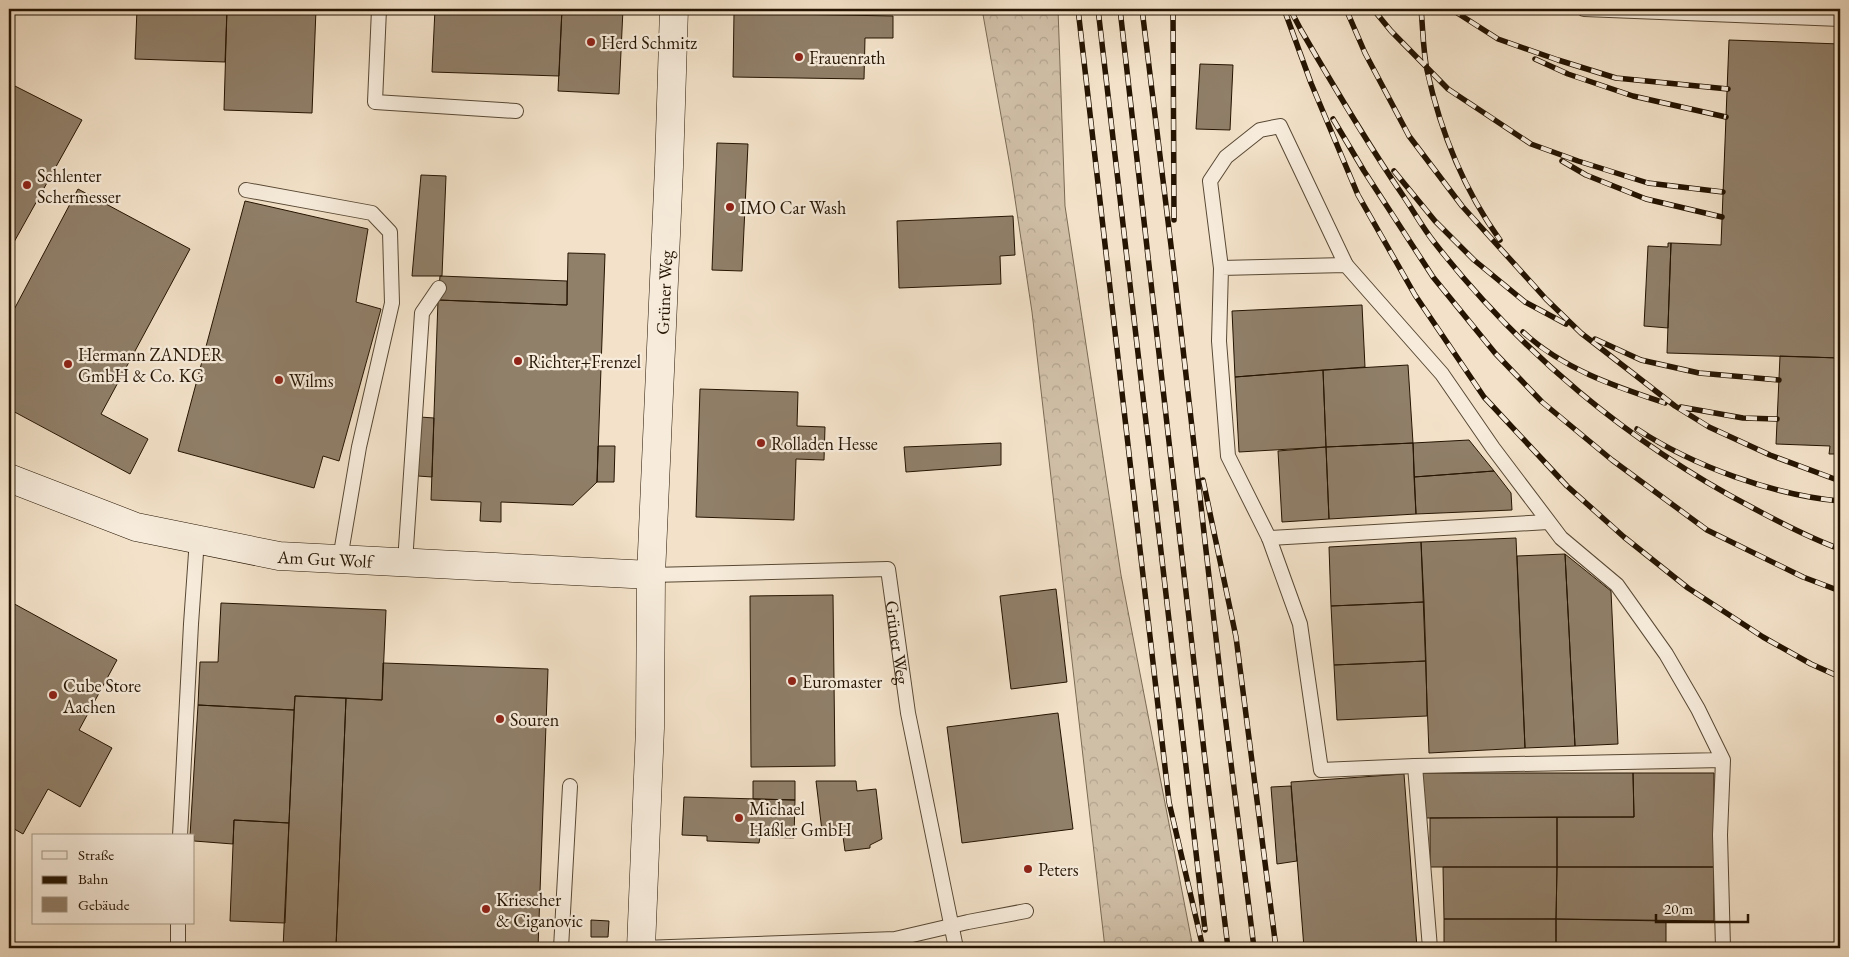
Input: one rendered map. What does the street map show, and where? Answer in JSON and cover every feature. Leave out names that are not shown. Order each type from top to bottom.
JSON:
[{"type":"street","name":"Grüner Weg","points":[[642,948],[650,728],[651,575],[674,9]]},
{"type":"street","name":"Am Gut Wolf","points":[[9,478],[136,527],[279,556],[651,575]]},
{"type":"lane","points":[[379,9],[375,102],[516,111]]},
{"type":"lane","points":[[1584,9],[1840,19]]},
{"type":"lane","points":[[1722,760],[1415,766],[1321,770],[1300,624],[1269,538],[1228,456],[1219,341],[1221,268],[1210,182],[1232,151],[1260,130],[1280,126],[1346,265],[1442,374],[1493,448],[1561,538],[1617,585],[1666,654],[1698,709],[1722,760],[1720,835],[1723,948]]},
{"type":"lane","points":[[246,190],[372,213],[390,232],[392,304],[359,447],[340,559]]},
{"type":"lane","points":[[1221,268],[1346,265]]},
{"type":"lane","points":[[406,562],[422,313],[439,288]]},
{"type":"lane","points":[[1269,538],[1548,522]]},
{"type":"lane","points":[[180,834],[197,539]]},
{"type":"lane","name":"Grüner Weg","points":[[651,575],[888,569],[908,713],[956,948]]},
{"type":"lane","points":[[1415,766],[1430,948]]},
{"type":"lane","points":[[561,948],[570,786]]},
{"type":"lane","points":[[642,948],[895,940],[1026,911]]},
{"type":"lane","points":[[178,924],[178,948]]},
{"type":"green space","points":[[982,9],[1058,9],[1065,206],[1121,575],[1193,948],[1105,948],[1032,312],[1010,166]]},
{"type":"building","points":[[137,9],[227,9],[225,62],[135,59]]},
{"type":"building","points":[[227,9],[316,9],[312,113],[224,110]]},
{"type":"building","points":[[435,9],[562,9],[559,76],[432,72]]},
{"type":"building","name":"Herd Schmitz","points":[[562,9],[623,9],[619,94],[558,91]]},
{"type":"building","name":"Frauenrath","points":[[734,13],[893,16],[893,38],[865,38],[864,79],[733,77]]},
{"type":"building","points":[[1729,40],[1840,44],[1840,358],[1667,353],[1671,243],[1721,245]]},
{"type":"building","points":[[1200,64],[1233,65],[1230,130],[1196,129]]},
{"type":"building","name":"Schlenter Schermesser","points":[[9,83],[82,120],[9,251]]},
{"type":"building","name":"IMO Car Wash","points":[[717,143],[748,144],[742,271],[712,270]]},
{"type":"building","points":[[421,175],[446,176],[442,276],[412,276]]},
{"type":"building","name":"Hermann ZANDER GmbH & Co. KG","points":[[78,189],[190,249],[101,414],[148,439],[130,474],[9,409],[9,319]]},
{"type":"building","name":"Wilms","points":[[245,201],[368,229],[356,302],[381,309],[339,461],[323,456],[314,488],[178,451]]},
{"type":"building","points":[[1013,216],[1015,255],[1000,256],[1001,284],[899,288],[897,221]]},
{"type":"building","points":[[1668,243],[1671,243],[1668,328],[1644,326],[1648,246],[1668,247]]},
{"type":"building","name":"Richter+Frenzel","points":[[568,253],[605,254],[597,482],[573,505],[501,502],[501,522],[480,521],[481,502],[431,500],[438,300],[567,305]]},
{"type":"building","points":[[440,276],[567,281],[567,305],[438,300]]},
{"type":"building","points":[[1362,305],[1365,367],[1235,377],[1232,311]]},
{"type":"building","points":[[1780,356],[1840,358],[1840,454],[1829,454],[1830,446],[1776,444]]},
{"type":"building","points":[[1408,365],[1413,443],[1326,447],[1323,370]]},
{"type":"building","points":[[1323,370],[1326,447],[1239,452],[1235,377]]},
{"type":"building","name":"Rolladen Hesse","points":[[700,389],[798,392],[797,426],[825,427],[824,460],[796,459],[794,520],[696,517]]},
{"type":"building","points":[[420,417],[434,418],[432,477],[418,476]]},
{"type":"building","points":[[1469,440],[1494,471],[1414,477],[1413,443]]},
{"type":"building","points":[[1001,443],[1001,465],[906,472],[904,447]]},
{"type":"building","points":[[1413,443],[1416,514],[1329,519],[1326,447]]},
{"type":"building","points":[[598,446],[615,446],[614,482],[597,482]]},
{"type":"building","points":[[1326,447],[1329,519],[1282,522],[1278,451]]},
{"type":"building","points":[[1494,471],[1511,493],[1512,510],[1416,514],[1414,477]]},
{"type":"building","points":[[1516,538],[1525,748],[1429,753],[1421,542]]},
{"type":"building","points":[[1421,542],[1424,602],[1331,606],[1329,547]]},
{"type":"building","points":[[1565,554],[1575,746],[1525,748],[1517,556]]},
{"type":"building","points":[[1565,554],[1611,591],[1618,744],[1575,746]]},
{"type":"building","points":[[1056,589],[1067,682],[1011,689],[1000,596]]},
{"type":"building","name":"Euromaster","points":[[833,595],[835,766],[751,767],[750,596]]},
{"type":"building","name":"Cube Store Aachen","points":[[9,601],[117,660],[79,730],[112,748],[80,807],[48,789],[23,834],[9,826]]},
{"type":"building","points":[[1424,602],[1426,661],[1334,665],[1331,606]]},
{"type":"building","points":[[221,603],[386,610],[382,700],[295,696],[294,710],[198,705],[200,662],[218,662]]},
{"type":"building","points":[[1426,661],[1427,716],[1337,720],[1334,665]]},
{"type":"building","points":[[383,663],[548,669],[538,948],[336,946],[346,698],[382,700]]},
{"type":"building","points":[[295,696],[346,698],[336,948],[283,948]]},
{"type":"building","points":[[198,705],[294,710],[289,823],[234,820],[233,844],[195,841],[195,834],[190,834]]},
{"type":"building","points":[[1058,713],[1073,829],[962,843],[947,727]]},
{"type":"building","points":[[1420,773],[1633,773],[1634,817],[1424,818]]},
{"type":"building","points":[[1633,773],[1714,773],[1714,867],[1557,867],[1557,817],[1634,817]]},
{"type":"building","points":[[1404,774],[1417,948],[1304,948],[1291,782]]},
{"type":"building","points":[[753,781],[795,781],[795,800],[753,799]]},
{"type":"building","points":[[816,781],[856,781],[857,791],[876,789],[882,839],[870,845],[870,848],[845,851],[842,829],[822,831]]},
{"type":"building","points":[[1291,786],[1297,861],[1277,864],[1271,787]]},
{"type":"building","name":"Michael Haßler GmbH","points":[[684,797],[795,800],[794,838],[760,837],[759,843],[707,841],[707,836],[682,835]]},
{"type":"building","points":[[1557,817],[1557,867],[1430,867],[1430,818]]},
{"type":"building","points":[[234,820],[289,823],[285,923],[230,921]]},
{"type":"building","points":[[1443,867],[1557,867],[1556,919],[1444,919]]},
{"type":"building","points":[[1557,867],[1714,867],[1714,921],[1556,919]]},
{"type":"building","points":[[1444,919],[1556,919],[1556,948],[1444,948]]},
{"type":"building","points":[[1556,919],[1666,921],[1666,948],[1556,948]]},
{"type":"building","points":[[591,920],[609,921],[608,937],[591,937]]},
{"type":"railway","points":[[1078,9],[1169,802],[1203,948]]},
{"type":"railway","points":[[1098,9],[1205,930]]},
{"type":"railway","points":[[1120,9],[1228,948]]},
{"type":"railway","points":[[1142,9],[1254,948]]},
{"type":"railway","points":[[1173,9],[1174,220]]},
{"type":"railway","points":[[1284,9],[1311,83],[1358,195],[1415,295],[1484,397],[1567,486],[1624,537],[1688,588],[1763,637],[1811,664],[1840,677]]},
{"type":"railway","points":[[1290,9],[1351,115],[1426,231],[1467,282],[1503,321],[1579,392],[1663,454],[1753,508],[1785,525],[1840,549]]},
{"type":"railway","points":[[1346,9],[1365,53],[1409,136],[1462,206],[1546,299],[1581,333],[1675,406],[1709,427],[1770,455],[1840,481]]},
{"type":"railway","points":[[1373,9],[1391,31],[1448,89],[1531,144],[1648,183],[1723,192]]},
{"type":"railway","points":[[1421,9],[1427,70],[1446,137],[1475,201],[1500,240]]},
{"type":"railway","points":[[1451,9],[1498,39],[1616,78],[1728,89]]},
{"type":"railway","points":[[1535,59],[1568,74],[1633,96],[1726,117]]},
{"type":"railway","points":[[1333,119],[1364,171],[1433,277],[1495,353],[1542,402],[1612,460],[1707,530],[1803,577],[1840,591]]},
{"type":"railway","points":[[1562,161],[1586,175],[1646,199],[1722,217]]},
{"type":"railway","points":[[1394,171],[1435,221],[1474,260],[1525,302],[1566,324]]},
{"type":"railway","points":[[1523,332],[1538,345],[1572,366],[1608,383],[1665,403]]},
{"type":"railway","points":[[1595,339],[1641,360],[1699,373],[1779,380]]},
{"type":"railway","points":[[1681,407],[1743,418],[1777,419]]},
{"type":"railway","points":[[1637,429],[1683,455],[1734,477],[1814,498],[1840,501]]},
{"type":"railway","points":[[1203,480],[1236,637],[1276,948]]},
{"type":"place","name":"Herd Schmitz","points":[[591,42]]},
{"type":"place","name":"Frauenrath","points":[[799,57]]},
{"type":"place","name":"Schlenter Schermesser","points":[[27,185]]},
{"type":"place","name":"IMO Car Wash","points":[[730,207]]},
{"type":"place","name":"Richter+Frenzel","points":[[518,361]]},
{"type":"place","name":"Hermann ZANDER GmbH & Co. KG","points":[[68,364]]},
{"type":"place","name":"Wilms","points":[[279,380]]},
{"type":"place","name":"Rolladen Hesse","points":[[761,443]]},
{"type":"place","name":"Euromaster","points":[[792,681]]},
{"type":"place","name":"Cube Store Aachen","points":[[53,695]]},
{"type":"place","name":"Souren","points":[[500,719]]},
{"type":"place","name":"Michael Haßler GmbH","points":[[739,818]]},
{"type":"place","name":"Peters","points":[[1028,869]]},
{"type":"place","name":"Kriescher & Ciganovic","points":[[486,909]]}]
